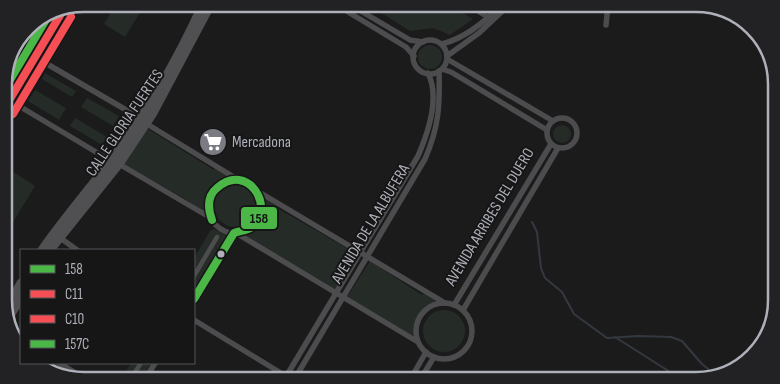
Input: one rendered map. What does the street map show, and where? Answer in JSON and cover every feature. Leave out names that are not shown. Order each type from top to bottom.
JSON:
[{"type":"main road","name":"CALLE GLORIA FUERTES","points":[[143,121],[199,12]]},
{"type":"main road","name":"CALLE GLORIA FUERTES","points":[[57,243],[115,163],[177,72],[207,12]]},
{"type":"main road","name":"CALLE GLORIA FUERTES","points":[[43,249],[115,163]]},
{"type":"main road","points":[[12,298],[20,285]]},
{"type":"main road","points":[[13,311],[20,299]]},
{"type":"street","points":[[348,12],[406,47],[414,56]]},
{"type":"street","points":[[363,12],[410,40],[423,42],[432,40],[442,44],[455,40],[493,12]]},
{"type":"street","points":[[480,12],[488,17]]},
{"type":"street","points":[[440,70],[447,58],[501,12]]},
{"type":"street","points":[[606,25],[607,12]]},
{"type":"street","points":[[13,94],[59,18]]},
{"type":"street","points":[[423,42],[415,50],[414,56],[416,65],[428,73],[440,70],[452,72],[547,130],[551,144],[558,148],[573,145],[576,141],[578,130],[573,121],[568,119],[553,121],[447,58],[442,44]]},
{"type":"street","points":[[13,102],[211,218],[219,228],[235,233],[418,342],[426,352],[434,357],[453,357],[468,345],[472,327],[463,310],[445,303],[360,253],[259,192],[249,182],[237,179],[35,56]]},
{"type":"street","points":[[18,58],[30,65]]},
{"type":"street","name":"AVENIDA DE LA ALBUFERA","points":[[299,372],[416,175],[433,141],[440,113],[440,70]]},
{"type":"street","name":"AVENIDA DE LA ALBUFERA","points":[[289,372],[410,171],[426,138],[432,94],[428,73]]},
{"type":"street","points":[[547,130],[553,121]]},
{"type":"street","name":"AVENIDA ARRIBES DEL DUERO","points":[[454,305],[551,144]]},
{"type":"street","name":"AVENIDA ARRIBES DEL DUERO","points":[[463,310],[558,148]]},
{"type":"street","points":[[211,218],[209,203],[215,188],[221,183],[237,179]]},
{"type":"street","points":[[195,297],[235,233],[251,228],[259,219],[262,208],[259,192]]},
{"type":"street","points":[[195,274],[217,237]]},
{"type":"street","points":[[57,243],[73,249]]},
{"type":"street","points":[[418,342],[416,333],[421,315],[427,308],[445,303]]},
{"type":"street","points":[[195,321],[275,372]]},
{"type":"street","points":[[415,371],[426,352]]},
{"type":"street","points":[[425,371],[434,357]]},
{"type":"shaded area","points":[[111,12],[140,12],[125,37],[104,24]]},
{"type":"shaded area","points":[[380,12],[461,12],[473,19],[450,35],[433,28],[410,31]]},
{"type":"shaded area","points":[[39,29],[29,46],[25,43]]},
{"type":"shaded area","points":[[25,44],[29,46],[14,71],[18,57]]},
{"type":"shaded area","points":[[430,45],[435,46],[441,52],[441,62],[435,68],[430,69],[425,68],[419,62],[418,57],[419,52],[425,46]]},
{"type":"shaded area","points":[[45,73],[76,91],[72,97],[42,79]]},
{"type":"shaded area","points":[[35,90],[66,108],[59,120],[28,101]]},
{"type":"shaded area","points":[[87,98],[119,116],[113,126],[81,107]]},
{"type":"shaded area","points":[[75,118],[107,137],[102,145],[70,126]]},
{"type":"shaded area","points":[[558,125],[566,125],[571,130],[569,141],[558,143],[553,138],[553,130]]},
{"type":"shaded area","points":[[148,129],[214,170],[215,168],[230,177],[223,179],[214,186],[208,196],[207,214],[182,197],[123,164]]},
{"type":"shaded area","points":[[13,171],[35,186],[12,223]]},
{"type":"shaded area","points":[[235,185],[250,191],[256,206],[250,221],[235,227],[220,221],[214,206],[220,191]]},
{"type":"shaded area","points":[[264,197],[278,206],[277,208],[357,254],[335,291],[325,283],[242,235],[253,229],[263,215]]},
{"type":"shaded area","points":[[214,229],[228,236],[195,291],[195,256],[210,231]]},
{"type":"shaded area","points":[[370,261],[422,295],[424,293],[438,302],[427,307],[419,316],[415,326],[416,338],[347,297]]},
{"type":"shaded area","points":[[444,310],[459,316],[465,331],[459,346],[444,352],[429,346],[423,331],[429,316]]},
{"type":"shaded area","points":[[130,364],[150,364],[146,372],[126,372]]},
{"type":"waterway","points":[[532,222],[537,232],[541,268],[545,278],[562,292],[574,314],[607,338],[638,336],[671,337],[682,341],[709,370]]},
{"type":"waterway","points":[[615,337],[669,371]]},
{"type":"transit line","name":"C11","points":[[13,94],[59,17]]},
{"type":"transit line","name":"C10","points":[[13,114],[71,17]]},
{"type":"transit line","name":"157C","points":[[14,74],[41,27]]},
{"type":"transit line","name":"158","points":[[195,297],[234,233],[252,227],[259,219],[260,199],[255,190],[248,183],[239,180],[228,181],[217,188],[211,195],[209,203],[212,220]]},
{"type":"place","name":"Mercadona","points":[[213,142]]}]
